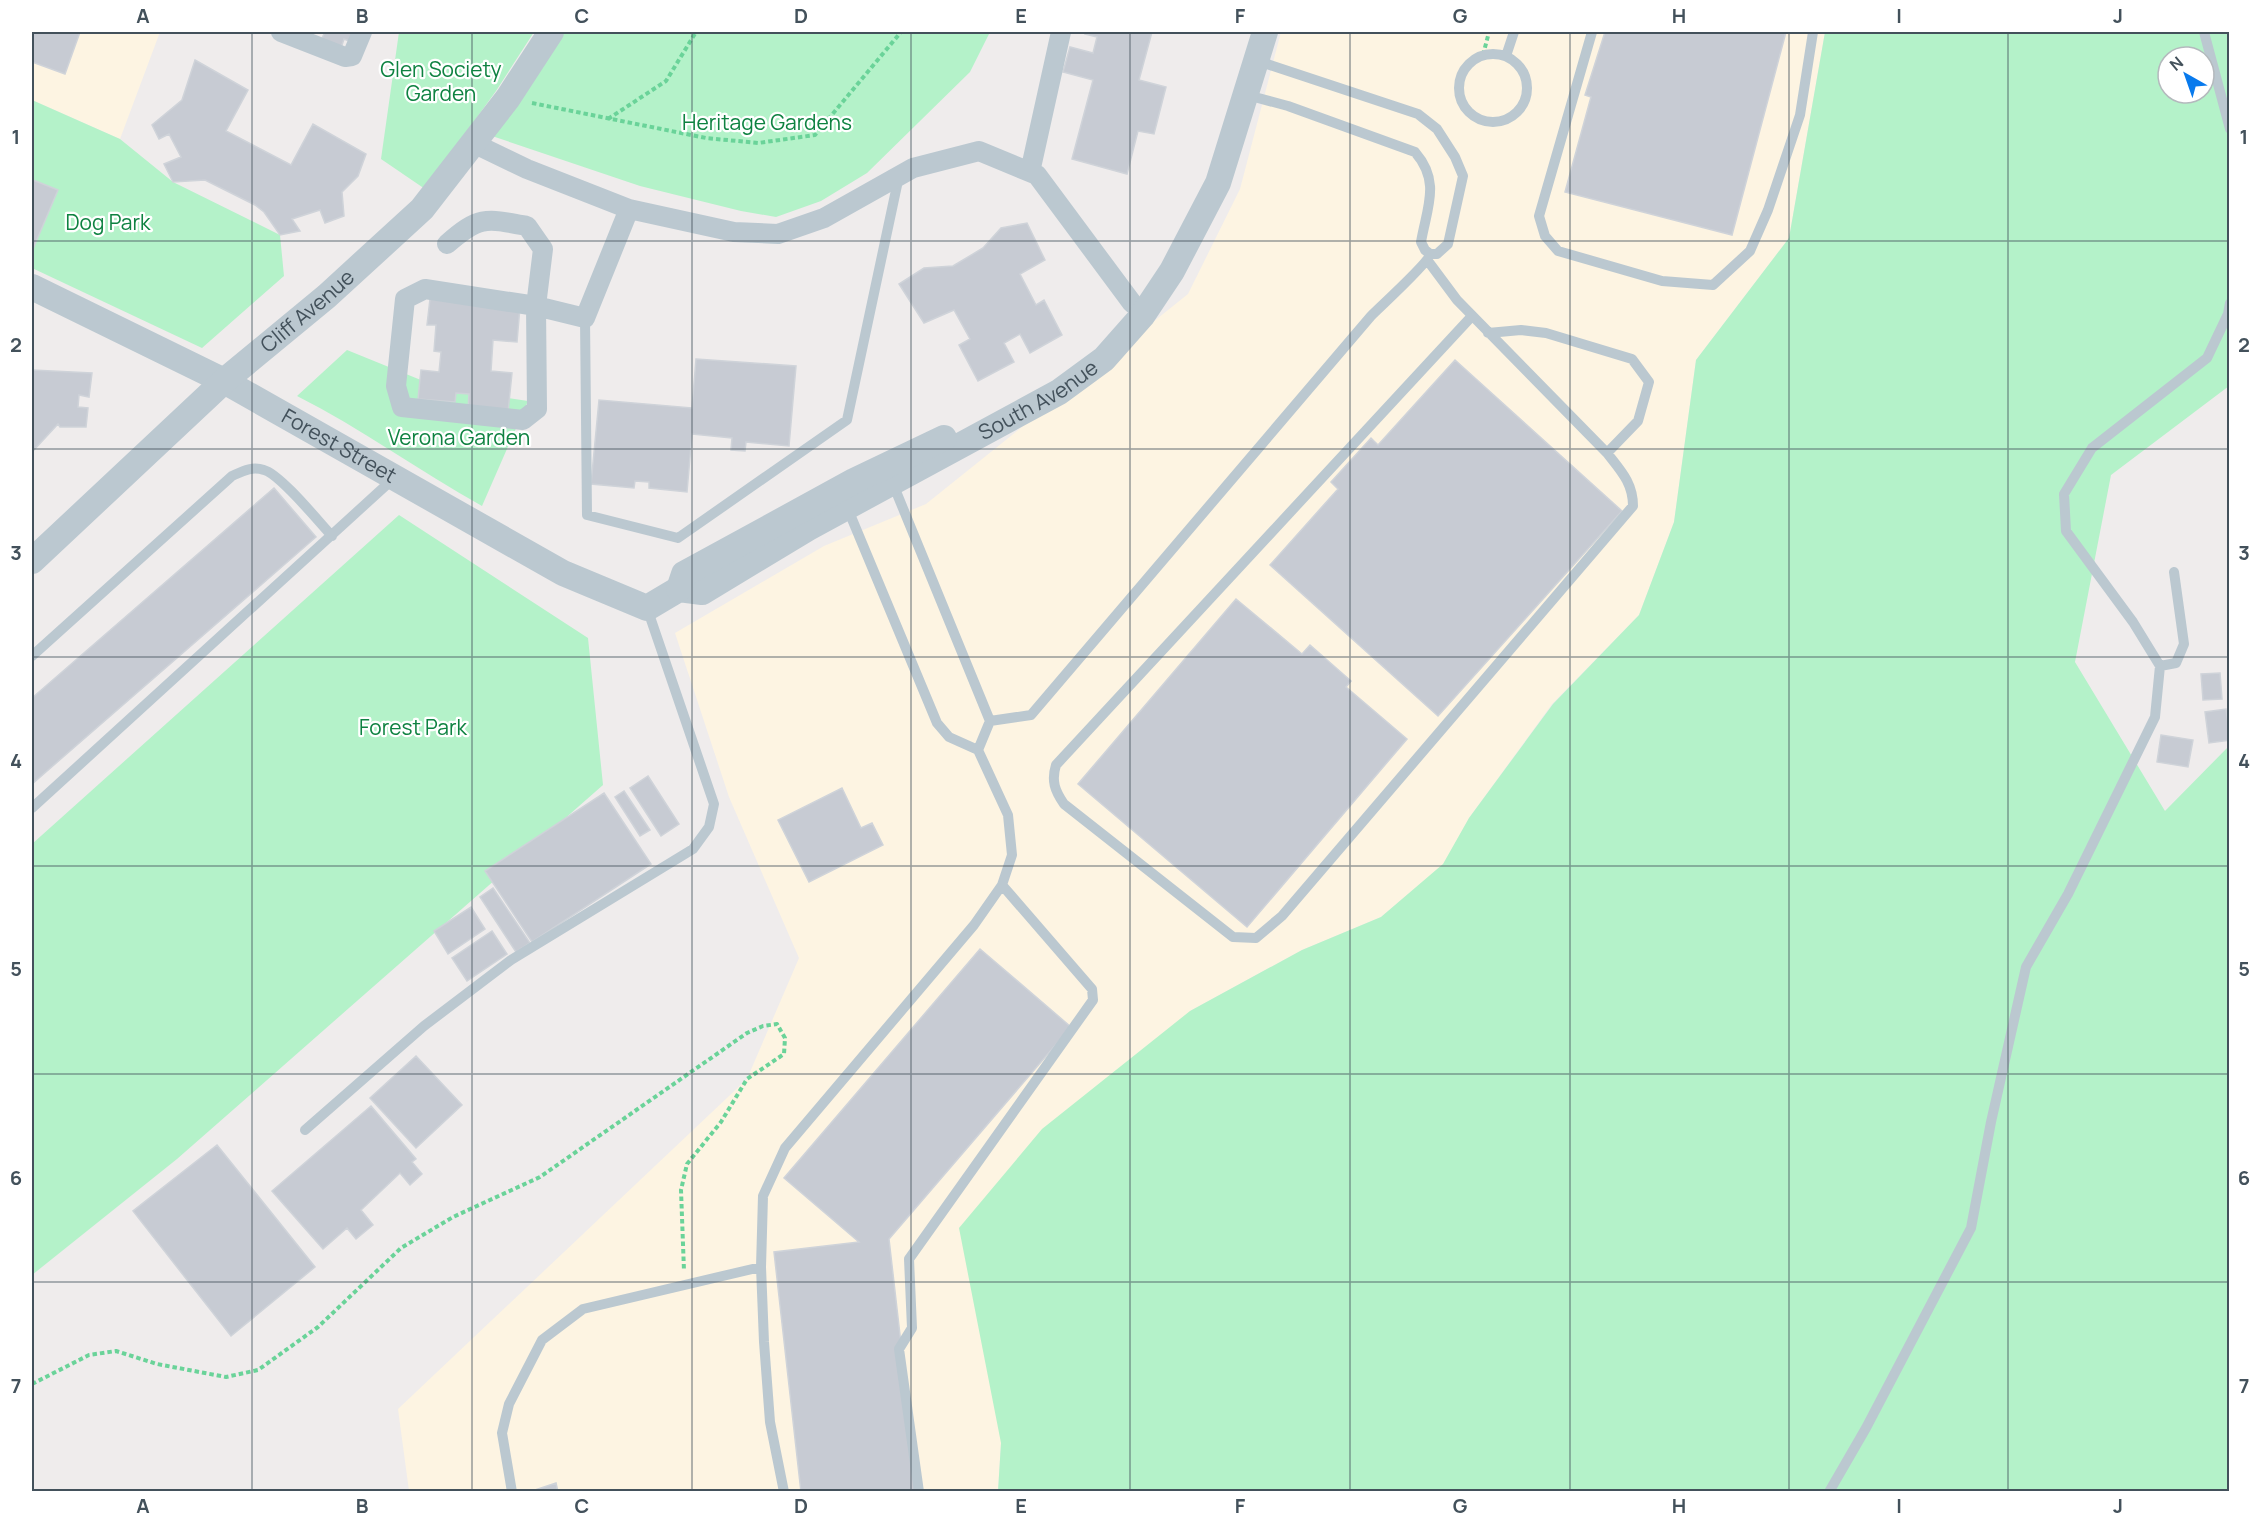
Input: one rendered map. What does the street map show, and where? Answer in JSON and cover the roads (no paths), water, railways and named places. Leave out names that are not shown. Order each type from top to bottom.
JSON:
[{"type":"street","points":[[280,32],[345,57],[352,56],[362,32]]},
{"type":"street","name":"Cliff Avenue","points":[[32,561],[224,381],[327,296],[422,209],[508,98],[551,32]]},
{"type":"street","points":[[1030,172],[1061,32]]},
{"type":"street","points":[[679,589],[684,574],[854,481],[996,412],[1090,354],[1150,281],[1210,167],[1252,32]]},
{"type":"street","name":"South Avenue","points":[[647,608],[679,589],[702,592],[847,507],[1059,392],[1104,358],[1142,316],[1172,271],[1218,183],[1258,61],[1265,32]]},
{"type":"street","points":[[473,143],[527,169],[629,209],[734,232],[778,234],[824,218],[913,168],[979,152],[1037,175],[1132,303]]},
{"type":"street","points":[[447,244],[469,225],[494,220],[527,226],[543,249],[536,306],[537,409],[522,420],[402,407],[396,386],[405,299],[425,289],[536,306],[585,318],[629,209]]},
{"type":"street","name":"Forest Street","points":[[32,287],[224,381],[393,479],[563,573],[647,608]]},
{"type":"lane","points":[[1506,56],[1514,32]]},
{"type":"lane","points":[[1592,32],[1539,216],[1545,236],[1558,251],[1579,259],[1662,281],[1713,285],[1750,251],[1768,210],[1800,115],[1813,32]]},
{"type":"lane","points":[[2204,32],[2229,129]]},
{"type":"lane","points":[[1483,55],[1506,56],[1522,70],[1527,91],[1518,111],[1499,122],[1477,119],[1467,112],[1461,102],[1458,90],[1464,68],[1483,55]]},
{"type":"lane","points":[[990,721],[1031,715],[1371,316],[1429,257],[1437,254],[1448,244],[1463,176],[1460,166],[1437,129],[1418,114],[1258,61]]},
{"type":"lane","points":[[1247,95],[1287,106],[1415,152],[1427,168],[1432,182],[1421,242],[1429,257],[1457,300],[1473,316],[1488,333],[1607,453],[1629,480],[1633,493],[1633,506],[1282,916],[1256,938],[1233,937],[1064,804],[1054,790],[1056,765],[1473,316]]},
{"type":"lane","points":[[585,318],[587,515],[678,538],[847,420],[899,176]]},
{"type":"lane","points":[[1829,1491],[1971,1228],[1990,1122],[2026,967],[2068,894],[2155,717],[2160,666],[2133,622],[2066,531],[2064,494],[2092,448],[2207,358],[2228,315],[2229,303]]},
{"type":"lane","points":[[1488,333],[1521,330],[1546,333],[1632,359],[1648,382],[1646,392],[1638,421],[1607,453]]},
{"type":"lane","points":[[32,656],[232,476],[248,468],[265,470],[277,477],[332,536]]},
{"type":"lane","points":[[32,808],[393,479]]},
{"type":"lane","points":[[893,484],[990,721],[978,750]]},
{"type":"lane","points":[[784,1491],[770,1422],[761,1267],[763,1196],[785,1148],[974,925],[1002,885],[1012,855],[1008,815],[978,750],[949,737],[937,723],[847,507]]},
{"type":"lane","points":[[2160,666],[2176,663],[2184,644],[2174,572]]},
{"type":"lane","points":[[305,1130],[424,1026],[511,960],[693,849],[709,827],[714,804],[647,608]]},
{"type":"lane","points":[[920,1491],[899,1349],[912,1328],[908,1263],[1006,1118],[1093,1000],[1092,989],[1002,885]]},
{"type":"lane","points":[[512,1491],[502,1433],[509,1404],[542,1340],[583,1309],[761,1267]]},
{"type":"park label","name":"Glen Society Garden","points":[[441,82]]},
{"type":"park label","name":"Heritage Gardens","points":[[767,123]]},
{"type":"park label","name":"Dog Park","points":[[108,223]]},
{"type":"park label","name":"Verona Garden","points":[[459,438]]},
{"type":"park label","name":"Forest Park","points":[[413,728]]}]
